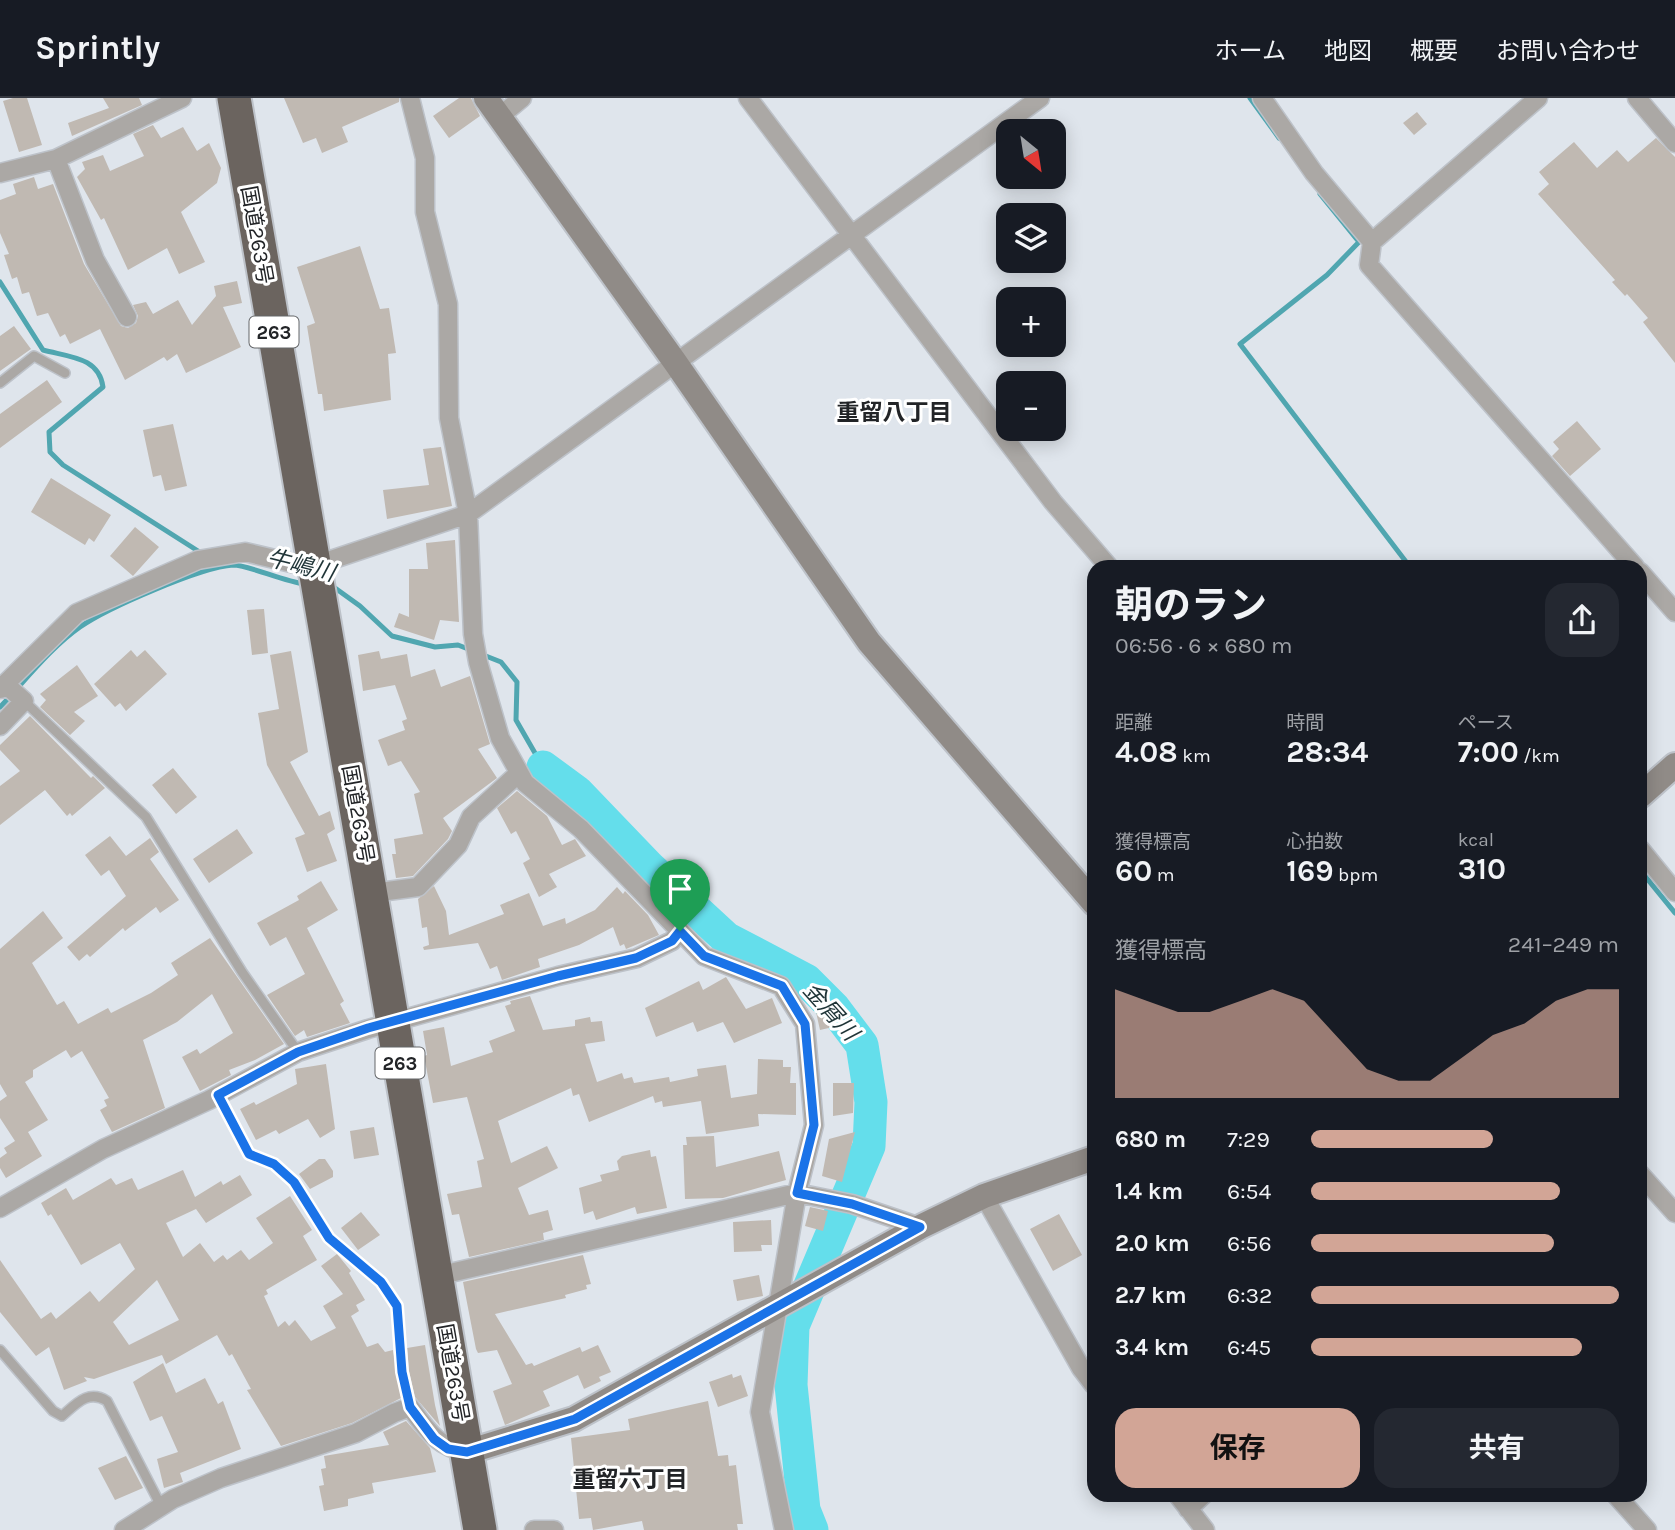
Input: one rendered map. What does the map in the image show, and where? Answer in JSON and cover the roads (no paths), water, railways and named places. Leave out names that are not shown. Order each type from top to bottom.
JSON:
[{"type":"highway","name":"国道263号","points":[[234,98],[480,1530]]},
{"type":"street","points":[[0,173],[56,159],[182,98]]},
{"type":"street","points":[[410,98],[425,158],[425,212],[448,304],[449,418],[468,514],[473,634],[478,662],[500,738],[525,783],[581,829],[704,956],[782,986],[805,1024],[814,1125],[797,1193],[760,1412],[783,1530]]},
{"type":"street","points":[[522,98],[493,108],[676,362],[869,642],[1087,895]]},
{"type":"street","points":[[748,98],[1053,502],[1103,560]]},
{"type":"street","points":[[0,726],[24,701],[3,686],[77,613],[198,560],[245,552],[300,565],[318,580],[468,514],[1040,98]]},
{"type":"street","points":[[1262,98],[1314,173],[1372,242]]},
{"type":"street","points":[[1538,98],[1372,242],[1368,265],[1629,560]]},
{"type":"street","points":[[1637,98],[1675,143]]},
{"type":"street","points":[[56,159],[95,260],[127,317]]},
{"type":"street","points":[[1647,580],[1675,612]]},
{"type":"street","points":[[1647,790],[1675,765]]},
{"type":"street","points":[[372,893],[418,887],[458,845],[471,817],[519,773]]},
{"type":"street","points":[[1647,858],[1675,892]]},
{"type":"street","points":[[2,1202],[103,1149],[218,1095],[298,1052],[393,1022],[558,976],[636,958],[672,941],[680,931]]},
{"type":"street","points":[[124,1530],[161,1506],[221,1478],[356,1433],[410,1407],[434,1439],[448,1449],[467,1452],[575,1419],[920,1227],[984,1196],[1087,1160]]},
{"type":"street","points":[[1647,1182],[1675,1213]]},
{"type":"street","points":[[437,1276],[797,1193],[852,1204],[920,1227]]},
{"type":"street","points":[[984,1196],[1087,1375]]},
{"type":"street","points":[[1183,1502],[1205,1530]]},
{"type":"street","points":[[1188,1509],[1195,1502]]},
{"type":"street","points":[[1622,1502],[1647,1530]]},
{"type":"street","points":[[534,1530],[554,1530]]},
{"type":"lane","points":[[0,383],[34,356],[65,373]]},
{"type":"lane","points":[[24,701],[146,817],[243,972],[298,1052]]},
{"type":"lane","points":[[218,1095],[249,1154],[274,1164],[294,1182],[329,1238],[381,1282],[397,1306],[402,1372],[410,1407]]},
{"type":"lane","points":[[0,1350],[53,1411],[62,1416],[85,1397],[99,1396],[107,1401],[161,1506]]},
{"type":"waterway","points":[[1250,98],[1279,138]]},
{"type":"waterway","points":[[1320,194],[1359,242],[1327,275],[1240,344],[1405,560]]},
{"type":"waterway","points":[[0,282],[43,350],[89,364],[96,370],[103,387],[49,432],[50,452],[63,465],[198,551]]},
{"type":"waterway","name":"牛嶋川","points":[[0,707],[69,635],[93,619],[155,590],[199,573],[233,565],[305,584]]},
{"type":"waterway","name":"牛嶋川","points":[[329,587],[335,588],[360,606],[392,636],[435,647],[458,645],[501,662],[517,682],[516,720],[543,767]]},
{"type":"waterway","name":"金屑川","points":[[543,767],[577,792],[649,867],[726,938],[806,980],[834,1008],[862,1045],[871,1102],[869,1146],[793,1326],[791,1385],[804,1510],[812,1530]]},
{"type":"waterway","points":[[1647,879],[1675,913]]},
{"type":"district","name":"重留八丁目","points":[[894,412]]},
{"type":"district","name":"重留六丁目","points":[[630,1479]]}]
